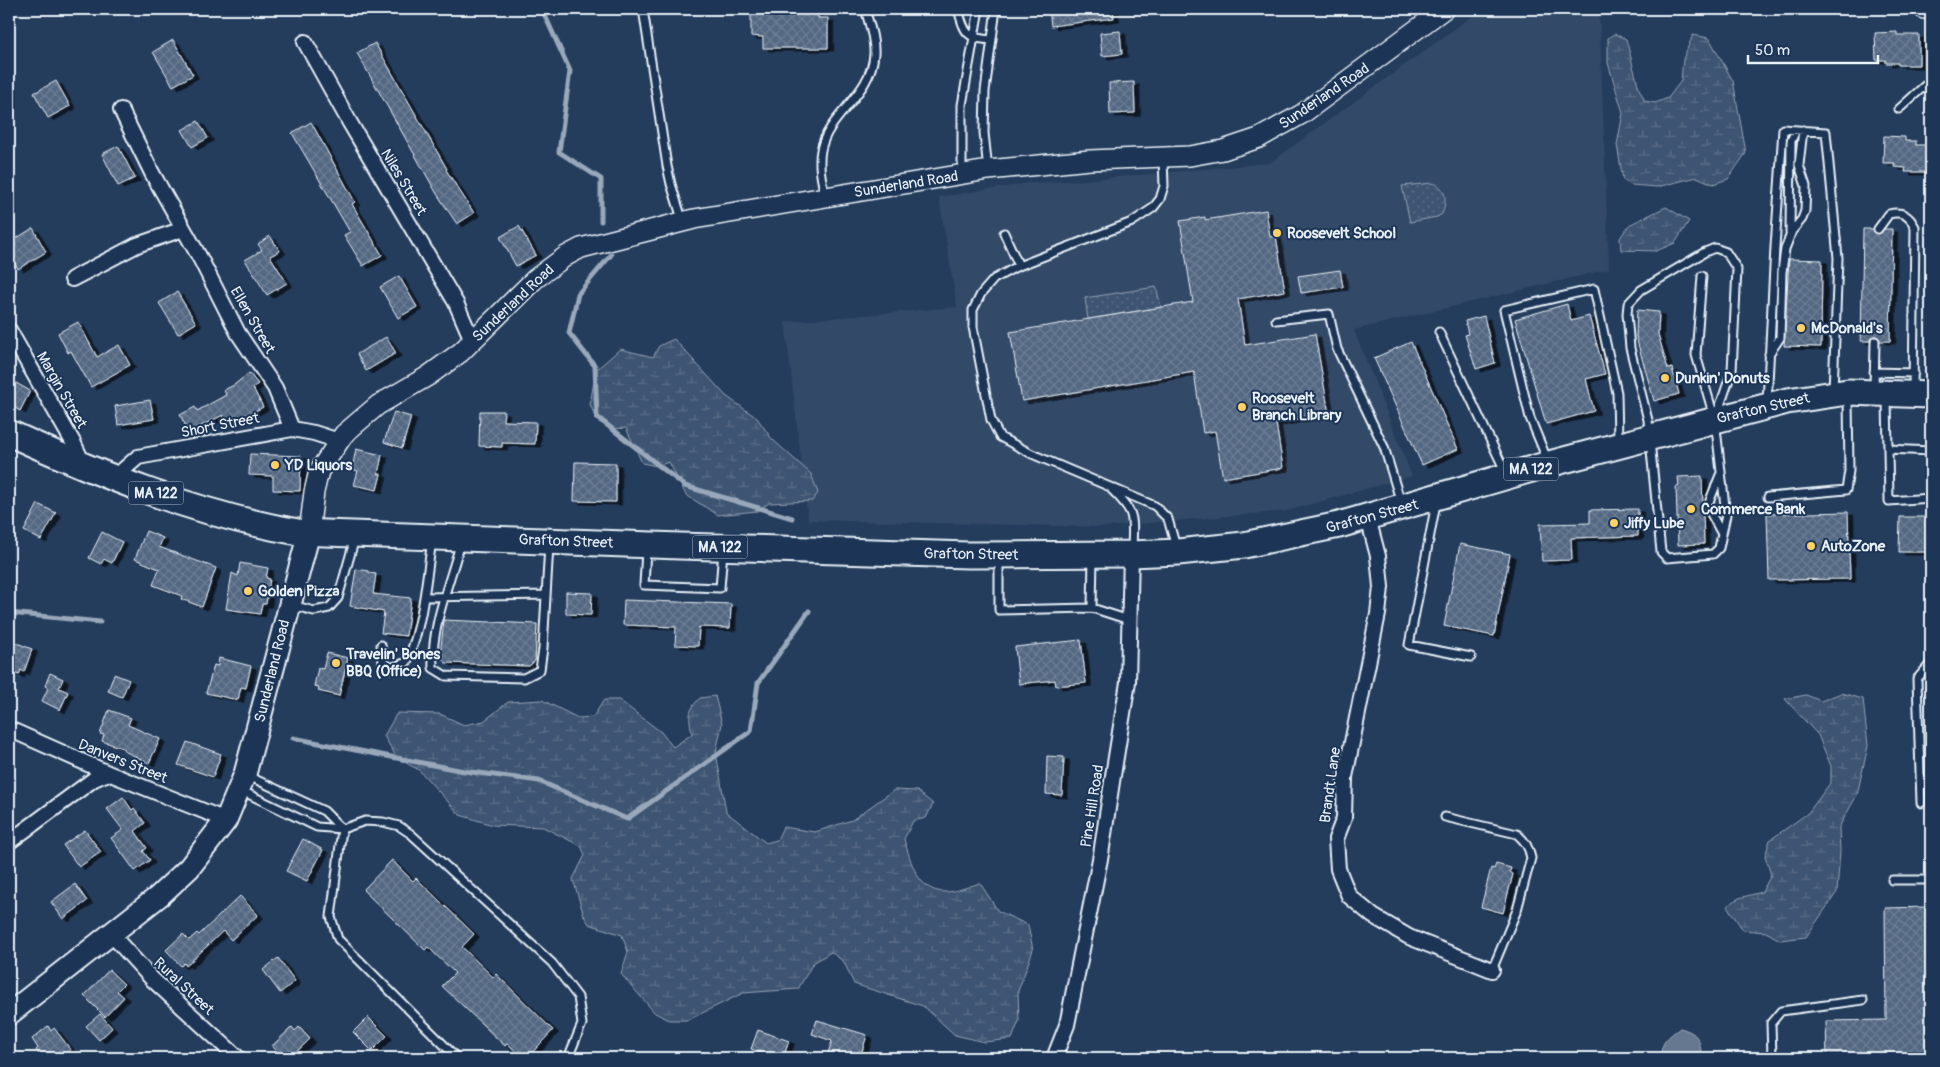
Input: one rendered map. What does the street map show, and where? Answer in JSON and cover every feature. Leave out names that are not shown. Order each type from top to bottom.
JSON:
[{"type":"highway","name":"Grafton Street","points":[[9,433],[114,478],[224,516],[262,526],[309,533],[549,540],[723,548],[999,555],[1132,554],[1178,552],[1244,545],[1292,536],[1368,518],[1549,464],[1767,405],[1879,386],[1919,387]]},
{"type":"main road","name":"Sunderland Road","points":[[9,1014],[159,896],[189,868],[226,820],[243,782],[309,533]]},
{"type":"street","name":"Sunderland Road","points":[[309,533],[314,492],[319,472],[339,441],[359,420],[374,408],[442,366],[472,340],[535,279],[566,256],[581,248],[683,222],[988,170],[1090,160],[1190,156],[1223,150],[1259,138],[1285,125],[1389,51],[1444,9]]},
{"type":"street","points":[[1924,9],[1931,9]]},
{"type":"street","name":"Niles Street","points":[[305,42],[350,123],[456,303],[472,340]]},
{"type":"street","name":"Ellen Street","points":[[121,110],[152,173],[238,332],[275,388],[292,429]]},
{"type":"street","points":[[72,279],[137,246],[183,228]]},
{"type":"street","name":"Margin Street","points":[[9,330],[85,466]]},
{"type":"street","name":"Short Street","points":[[114,478],[138,457],[292,429],[314,433],[339,441]]},
{"type":"street","name":"Brandt Lane","points":[[1368,518],[1378,556],[1381,587],[1378,614],[1345,778],[1344,818],[1336,840],[1338,869],[1349,896],[1373,916],[1409,937],[1492,970]]},
{"type":"street","name":"Pine Hill Road","points":[[1054,1058],[1067,1025],[1101,854],[1128,682],[1132,554]]},
{"type":"street","name":"Danvers Street","points":[[9,729],[108,773],[226,820]]},
{"type":"street","points":[[9,842],[94,779],[108,773]]},
{"type":"street","name":"Rural Street","points":[[111,934],[152,980],[238,1058]]},
{"type":"lane","points":[[643,9],[667,166],[683,222]]},
{"type":"lane","points":[[825,197],[820,160],[824,141],[834,124],[869,77],[873,61],[873,40],[865,9]]},
{"type":"lane","points":[[958,9],[966,32],[974,38],[992,40]]},
{"type":"lane","points":[[962,174],[962,105],[979,9]]},
{"type":"lane","points":[[988,170],[984,133],[985,91],[996,9]]},
{"type":"lane","points":[[1899,109],[1931,80]]},
{"type":"lane","points":[[1767,405],[1783,129],[1826,132],[1838,258],[1841,393],[1849,463],[1846,490],[1768,497]]},
{"type":"lane","points":[[1769,354],[1780,338],[1784,249],[1790,235],[1802,219],[1805,211],[1806,186],[1799,165],[1799,130]]},
{"type":"lane","points":[[1790,235],[1791,141],[1799,130]]},
{"type":"lane","points":[[1163,158],[1164,186],[1160,199],[1153,208],[1132,222],[1019,266],[994,279],[981,294],[973,310],[973,327],[993,426],[1006,440],[1032,454],[1155,506],[1168,519],[1178,552]]},
{"type":"lane","points":[[1878,229],[1889,214],[1898,212],[1910,218],[1915,227],[1919,387]]},
{"type":"lane","points":[[1004,233],[1019,266]]},
{"type":"lane","points":[[1702,276],[1696,355],[1715,420],[1726,515],[1719,548],[1713,554],[1667,558],[1661,552],[1648,420],[1630,348],[1628,304],[1641,290],[1715,248],[1726,252],[1737,269],[1732,371],[1715,420]]},
{"type":"lane","points":[[1549,464],[1530,418],[1504,310],[1594,289],[1617,393],[1618,446]]},
{"type":"lane","points":[[1276,320],[1329,314],[1337,349],[1384,447],[1403,508]]},
{"type":"lane","points":[[1439,332],[1507,476]]},
{"type":"lane","points":[[1875,341],[1888,449],[1889,501],[1931,498]]},
{"type":"lane","points":[[1888,449],[1931,450]]},
{"type":"lane","points":[[1710,500],[1721,473]]},
{"type":"lane","points":[[1111,488],[1128,505],[1133,520],[1132,554]]},
{"type":"lane","points":[[1437,498],[1409,645],[1471,657]]},
{"type":"lane","points":[[1710,512],[1722,534]]},
{"type":"lane","points":[[289,604],[314,611],[329,608],[338,598],[356,535]]},
{"type":"lane","points":[[381,645],[383,662],[391,668],[407,662],[415,643],[424,597],[432,538]]},
{"type":"lane","points":[[462,538],[437,620],[434,642],[433,668],[446,676],[524,678],[540,670],[544,648],[549,540]]},
{"type":"lane","points":[[646,544],[644,585],[720,588],[723,548]]},
{"type":"lane","points":[[1092,608],[1093,554]]},
{"type":"lane","points":[[999,555],[999,610],[1092,608],[1129,620]]},
{"type":"lane","points":[[424,597],[546,595]]},
{"type":"lane","points":[[1921,803],[1917,680],[1931,663]]},
{"type":"lane","points":[[243,782],[324,811],[342,829]]},
{"type":"lane","points":[[243,782],[318,827],[342,829],[365,821],[383,822],[399,826],[411,834],[552,963],[578,997],[582,1024],[568,1058]]},
{"type":"lane","points":[[1445,817],[1511,832],[1524,840],[1530,850],[1531,858],[1517,910],[1492,970]]},
{"type":"lane","points":[[342,829],[331,917],[338,939],[457,1058]]},
{"type":"lane","points":[[1892,880],[1931,880]]},
{"type":"lane","points":[[1772,1058],[1771,1023],[1781,1011],[1863,1000]]},
{"type":"shaded area","name":"Roosevelt School","points":[[1482,9],[1599,9],[1609,269],[1354,330],[1412,476],[1287,511],[1104,527],[808,520],[785,322],[957,307],[939,197],[1030,183],[1270,163]]},
{"type":"shaded area","points":[[1680,1028],[1695,1035],[1699,1042],[1702,1058],[1661,1058],[1663,1044],[1668,1037]]},
{"type":"green space","points":[[1614,34],[1626,39],[1639,89],[1645,101],[1655,103],[1668,98],[1681,81],[1683,59],[1693,35],[1709,38],[1733,81],[1746,153],[1728,179],[1713,184],[1697,177],[1657,187],[1631,185],[1623,180],[1617,145],[1623,113],[1608,63],[1608,38]]},
{"type":"green space","points":[[1433,183],[1441,188],[1445,196],[1442,214],[1437,217],[1410,222],[1402,186]]},
{"type":"green space","points":[[1666,207],[1689,221],[1675,243],[1656,251],[1621,250],[1620,238],[1629,225]]},
{"type":"green space","points":[[1156,287],[1161,307],[1088,319],[1085,298]]},
{"type":"green space","points":[[674,339],[726,396],[757,418],[772,439],[811,474],[818,493],[812,501],[769,503],[757,511],[718,515],[686,495],[669,462],[657,466],[642,463],[626,428],[611,429],[597,421],[590,404],[596,370],[620,349],[653,357],[659,346]]},
{"type":"green space","points":[[1841,693],[1863,699],[1868,746],[1857,795],[1839,827],[1840,852],[1837,892],[1806,937],[1780,940],[1766,932],[1743,930],[1727,906],[1739,898],[1762,892],[1771,875],[1765,856],[1770,840],[1808,813],[1831,782],[1831,766],[1818,735],[1785,699],[1806,695],[1821,701]]},
{"type":"green space","points":[[715,696],[722,724],[716,752],[726,812],[766,843],[777,840],[783,827],[815,832],[852,820],[894,790],[917,791],[933,804],[926,818],[913,821],[904,839],[909,857],[922,881],[936,891],[946,892],[980,883],[998,911],[1028,925],[1033,950],[1018,991],[1019,1021],[1012,1039],[984,1042],[955,1035],[923,1006],[854,984],[844,962],[831,952],[813,963],[798,989],[743,993],[688,1020],[669,1020],[655,1013],[621,974],[628,952],[622,935],[589,924],[584,916],[573,879],[585,855],[581,846],[543,827],[493,825],[460,815],[419,770],[397,758],[384,736],[397,713],[440,714],[464,725],[484,721],[508,702],[542,700],[578,718],[593,717],[604,700],[619,700],[661,732],[673,747],[692,734],[690,714],[700,698]]},
{"type":"building","points":[[751,9],[818,9],[818,18],[828,18],[828,48],[763,48],[763,37],[751,36]]},
{"type":"building","points":[[1049,9],[1113,9],[1114,18],[1051,26]]},
{"type":"building","points":[[1120,31],[1122,54],[1102,56],[1100,33]]},
{"type":"building","points":[[1897,32],[1897,35],[1919,35],[1919,65],[1898,65],[1898,63],[1886,63],[1886,60],[1876,60],[1875,33]]},
{"type":"building","points":[[173,40],[193,75],[173,86],[153,52]]},
{"type":"building","points":[[375,43],[446,170],[474,213],[457,224],[437,194],[357,53]]},
{"type":"building","points":[[56,81],[70,106],[48,118],[34,93]]},
{"type":"building","points":[[1134,82],[1135,113],[1110,114],[1109,83]]},
{"type":"building","points":[[198,121],[208,138],[192,147],[182,130]]},
{"type":"building","points":[[311,122],[355,202],[352,204],[382,255],[363,266],[344,235],[350,232],[292,133]]},
{"type":"building","points":[[1884,136],[1905,137],[1905,141],[1916,141],[1916,145],[1927,145],[1927,172],[1905,172],[1906,168],[1894,167],[1895,163],[1883,163]]},
{"type":"building","points":[[118,146],[135,178],[118,186],[102,154]]},
{"type":"building","points":[[1266,210],[1270,237],[1276,236],[1285,291],[1238,299],[1245,345],[1315,334],[1329,414],[1276,423],[1283,468],[1223,478],[1215,431],[1203,433],[1194,372],[1022,401],[1010,332],[1193,302],[1180,221],[1205,217],[1205,220]]},
{"type":"building","points":[[519,226],[536,255],[516,266],[500,237]]},
{"type":"building","points":[[33,228],[46,252],[18,269],[9,252],[9,243]]},
{"type":"building","points":[[1863,229],[1873,229],[1874,233],[1878,234],[1884,229],[1892,229],[1890,341],[1880,341],[1875,336],[1870,341],[1861,341]]},
{"type":"building","points":[[270,236],[280,251],[270,256],[287,283],[267,295],[245,260],[262,250],[258,244]]},
{"type":"building","points":[[1789,259],[1822,260],[1821,347],[1784,346]]},
{"type":"building","points":[[1340,270],[1343,287],[1301,293],[1298,276]]},
{"type":"building","points":[[399,276],[417,307],[398,318],[380,287]]},
{"type":"building","points":[[177,292],[196,323],[178,334],[159,303]]},
{"type":"building","points":[[1567,304],[1571,321],[1589,316],[1605,374],[1586,379],[1594,411],[1546,424],[1515,319]]},
{"type":"building","points":[[1637,310],[1659,312],[1658,334],[1668,369],[1672,368],[1679,394],[1654,401],[1636,337]]},
{"type":"building","points":[[1484,316],[1495,363],[1476,369],[1465,335],[1468,334],[1465,321]]},
{"type":"building","points":[[78,322],[97,357],[119,345],[130,365],[91,387],[71,351],[68,353],[58,333]]},
{"type":"building","points":[[386,337],[396,353],[366,371],[357,354]]},
{"type":"building","points":[[1411,342],[1458,449],[1422,465],[1374,358]]},
{"type":"building","points":[[249,373],[258,384],[253,388],[263,407],[228,425],[223,415],[189,432],[180,415],[195,407],[197,411],[226,395],[224,390]]},
{"type":"building","points":[[9,379],[30,391],[20,411],[9,404]]},
{"type":"building","points":[[150,400],[154,419],[118,425],[115,406]]},
{"type":"building","points":[[480,411],[504,411],[503,421],[536,422],[535,444],[502,443],[502,447],[479,446]]},
{"type":"building","points":[[394,412],[411,417],[402,448],[384,442]]},
{"type":"building","points":[[356,449],[382,455],[378,474],[381,474],[377,490],[354,485],[358,471],[352,469]]},
{"type":"building","name":"YD Liquors","points":[[250,454],[301,456],[300,491],[273,490],[273,476],[249,475]]},
{"type":"building","points":[[575,462],[616,463],[616,502],[574,501]]},
{"type":"building","points":[[1702,476],[1704,544],[1678,545],[1676,487],[1679,486],[1678,477]]},
{"type":"building","points":[[38,504],[56,513],[41,540],[24,531]]},
{"type":"building","points":[[1638,509],[1638,536],[1571,538],[1572,560],[1542,561],[1540,524],[1590,523],[1590,510]]},
{"type":"building","points":[[1848,512],[1850,579],[1769,580],[1767,514]]},
{"type":"building","points":[[1900,517],[1931,517],[1931,552],[1899,552]]},
{"type":"building","points":[[146,531],[163,538],[159,547],[216,568],[202,607],[181,599],[182,596],[153,585],[159,569],[135,559]]},
{"type":"building","points":[[102,532],[122,542],[112,563],[104,559],[101,564],[89,558]]},
{"type":"building","points":[[1460,544],[1510,554],[1494,636],[1444,626]]},
{"type":"building","name":"Golden Pizza","points":[[240,563],[268,568],[266,578],[270,579],[266,604],[262,604],[260,614],[226,609],[232,573],[238,576]]},
{"type":"building","points":[[356,569],[376,574],[373,594],[411,598],[406,636],[381,633],[384,612],[350,606]]},
{"type":"building","points":[[566,592],[592,593],[591,615],[566,614]]},
{"type":"building","points":[[624,600],[731,604],[730,628],[699,627],[698,646],[675,645],[676,627],[623,625]]},
{"type":"building","points":[[444,620],[537,624],[535,661],[529,666],[446,663],[440,656]]},
{"type":"building","points":[[9,640],[32,649],[24,672],[21,670],[19,675],[9,671]]},
{"type":"building","points":[[1081,640],[1086,683],[1056,686],[1055,680],[1019,684],[1015,647]]},
{"type":"building","points":[[327,653],[348,658],[339,696],[318,691],[319,687],[314,686],[318,668],[323,669]]},
{"type":"building","points":[[219,658],[251,666],[246,688],[241,687],[238,700],[206,693],[214,665],[218,666]]},
{"type":"building","points":[[50,673],[63,679],[59,688],[68,692],[60,710],[42,701],[48,688],[45,686]]},
{"type":"building","points":[[114,674],[129,680],[122,697],[108,691]]},
{"type":"building","points":[[109,710],[131,718],[128,725],[160,739],[149,763],[124,751],[125,749],[102,741],[104,735],[100,734]]},
{"type":"building","points":[[187,742],[221,754],[213,777],[178,765]]},
{"type":"building","points":[[1047,756],[1064,757],[1062,795],[1046,794]]},
{"type":"building","points":[[123,797],[132,810],[134,808],[145,823],[135,831],[147,848],[143,851],[150,860],[135,871],[111,838],[123,830],[107,809]]},
{"type":"building","points":[[85,830],[101,852],[79,867],[63,845]]},
{"type":"building","points":[[303,839],[323,850],[307,881],[286,871]]},
{"type":"building","points":[[392,860],[413,881],[416,878],[474,934],[462,947],[493,977],[496,974],[553,1030],[527,1058],[523,1058],[507,1043],[505,1046],[442,986],[455,973],[428,947],[425,950],[363,890]]},
{"type":"building","points":[[1496,864],[1511,868],[1510,872],[1513,874],[1503,913],[1481,907],[1491,868],[1494,869]]},
{"type":"building","points":[[75,884],[87,901],[63,919],[51,902]]},
{"type":"building","points":[[240,896],[258,915],[231,940],[223,931],[186,966],[184,963],[181,966],[166,950],[183,934],[189,940],[197,933],[199,935]]},
{"type":"building","points":[[1931,907],[1931,1058],[1827,1058],[1826,1021],[1886,1020],[1885,908]]},
{"type":"building","points":[[278,958],[295,981],[280,993],[263,970]]},
{"type":"building","points":[[109,970],[124,984],[117,991],[124,997],[105,1017],[84,996]]},
{"type":"building","points":[[100,1014],[112,1028],[99,1040],[86,1026]]},
{"type":"building","points":[[368,1017],[387,1036],[372,1051],[353,1032]]},
{"type":"building","points":[[817,1020],[867,1035],[860,1058],[843,1058],[828,1053],[832,1041],[812,1034]]},
{"type":"building","points":[[48,1026],[51,1031],[54,1028],[71,1050],[68,1052],[74,1058],[42,1058],[36,1050],[38,1048],[32,1039]]},
{"type":"building","points":[[292,1027],[295,1031],[299,1027],[310,1039],[290,1058],[284,1058],[272,1046]]},
{"type":"building","points":[[758,1030],[789,1041],[783,1058],[776,1058],[751,1049]]},
{"type":"waterway","points":[[542,9],[570,71],[559,152],[601,179],[601,221]]},
{"type":"waterway","points":[[611,255],[578,294],[569,333],[595,366],[597,417],[685,486],[792,518]]},
{"type":"waterway","points":[[293,738],[464,771],[539,781],[627,819],[751,731],[758,683],[809,611]]},
{"type":"waterway","points":[[9,613],[100,622]]},
{"type":"place","name":"Roosevelt School","points":[[1277,233]]},
{"type":"place","name":"McDonald's","points":[[1801,328]]},
{"type":"place","name":"Dunkin' Donuts","points":[[1665,378]]},
{"type":"place","name":"Roosevelt Branch Library","points":[[1242,407]]},
{"type":"place","name":"YD Liquors","points":[[275,465]]},
{"type":"place","name":"Commerce Bank","points":[[1691,509]]},
{"type":"place","name":"Jiffy Lube","points":[[1614,523]]},
{"type":"place","name":"AutoZone","points":[[1811,546]]},
{"type":"place","name":"Golden Pizza","points":[[248,591]]},
{"type":"place","name":"Travelin' Bones BBQ (Office)","points":[[336,663]]}]
